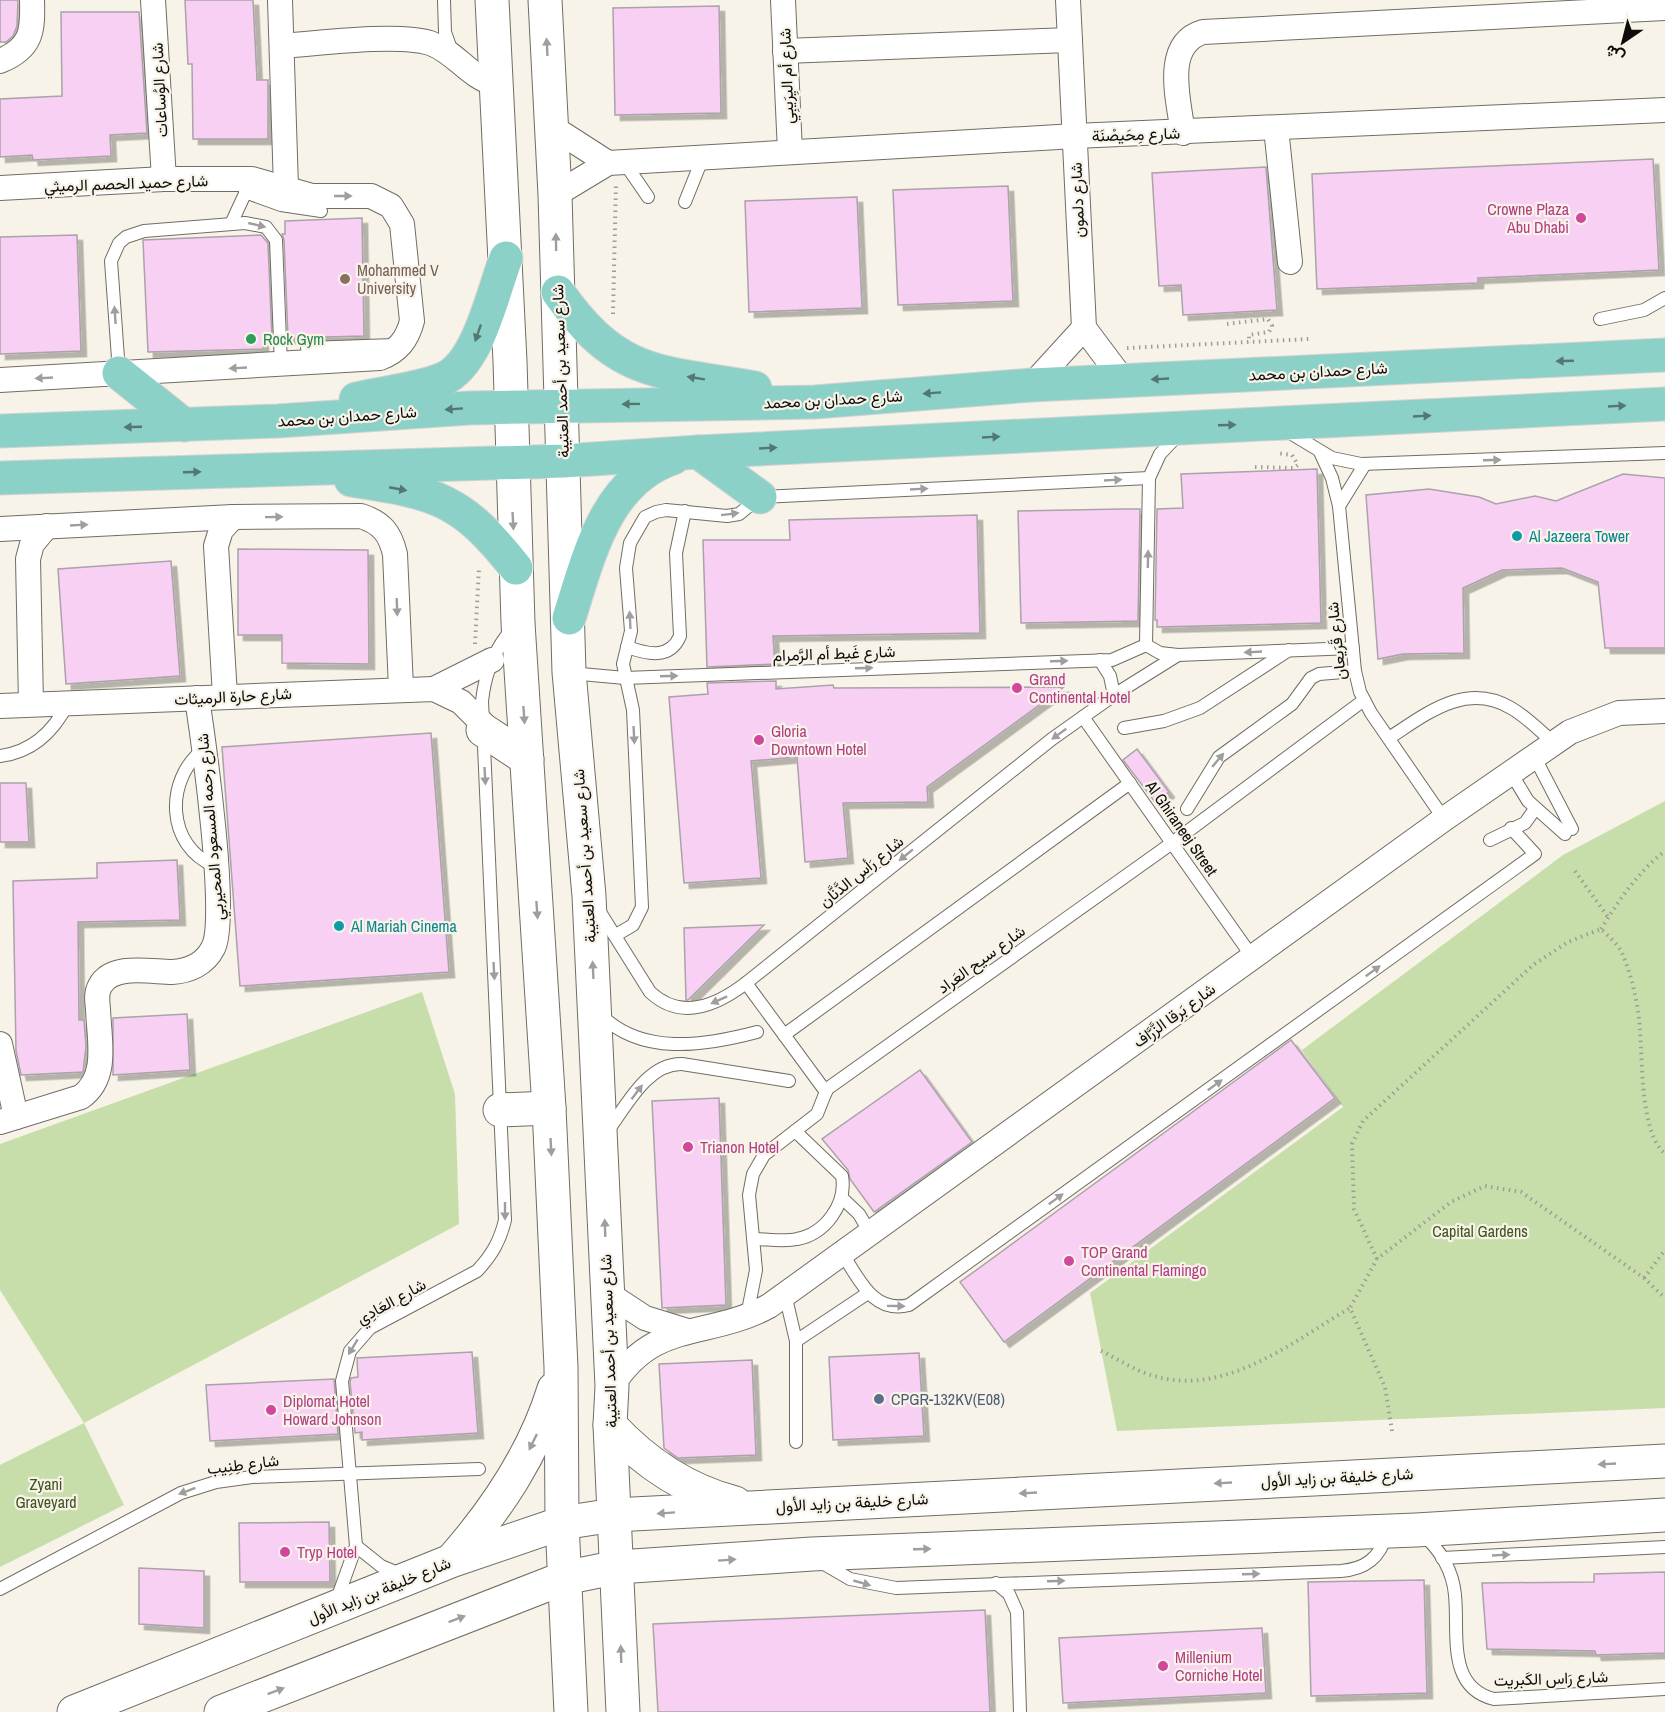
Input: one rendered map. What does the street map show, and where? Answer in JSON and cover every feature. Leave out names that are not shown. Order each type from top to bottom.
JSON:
[{"type":"main road","points":[[492,0],[506,258],[518,623],[549,1108],[561,1367],[562,1522],[570,1712]]},
{"type":"main road","name":"شارع سعيد بن أحمد العتيبة","points":[[545,0],[555,195],[569,672],[589,896],[602,1139],[612,1386],[610,1425],[623,1712]]},
{"type":"main road","points":[[278,421],[443,379],[458,371],[475,342],[506,258]]},
{"type":"main road","points":[[558,292],[577,319],[602,344],[639,367],[759,389],[815,402]]},
{"type":"main road","name":"شارع حمدان بن محمد","points":[[0,431],[278,421],[469,408],[815,402],[1032,385],[1663,353]]},
{"type":"main road","points":[[119,373],[184,425]]},
{"type":"main road","points":[[0,478],[278,468],[563,462],[694,452],[1191,427],[1274,438],[1665,404]]},
{"type":"main road","points":[[694,452],[760,497]]},
{"type":"main road","points":[[569,618],[587,564],[616,500],[644,471],[694,452]]},
{"type":"main road","points":[[278,468],[434,496],[470,518],[496,543],[516,568]]},
{"type":"main road","points":[[483,727],[527,759]]},
{"type":"main road","points":[[500,1110],[549,1108]]},
{"type":"main road","points":[[451,1561],[499,1503],[518,1472],[543,1421],[561,1367]]},
{"type":"main road","points":[[610,1425],[639,1454],[665,1474],[710,1496],[758,1508]]},
{"type":"main road","name":"شارع خليفة بن زايد الأول","points":[[75,1712],[451,1561],[562,1522],[614,1515],[1665,1461]]},
{"type":"main road","points":[[221,1712],[564,1578],[618,1567],[812,1554],[1402,1530],[1665,1515]]},
{"type":"street","points":[[0,61],[18,52],[30,36],[33,23],[32,0]]},
{"type":"street","name":"شارع الوُساعات","points":[[153,0],[164,179]]},
{"type":"street","points":[[280,0],[286,188]]},
{"type":"street","name":"شارع أم اليِرَيبِي","points":[[783,0],[790,152]]},
{"type":"street","name":"شارع دلمون","points":[[1068,0],[1084,328]]},
{"type":"street","points":[[1183,133],[1177,64],[1185,43],[1194,34],[1665,8]]},
{"type":"street","points":[[283,46],[393,40],[428,42],[453,55],[471,74],[496,84]]},
{"type":"street","points":[[785,51],[1070,40]]},
{"type":"street","name":"شارع مِحَيصْنَة","points":[[555,195],[616,162],[1075,136],[1665,110]]},
{"type":"street","points":[[552,127],[616,162]]},
{"type":"street","points":[[1276,128],[1290,262]]},
{"type":"street","name":"شارع حميد الحصم الرميثي","points":[[0,188],[164,179],[286,188],[312,196],[371,196],[391,206],[398,214],[404,235],[412,315],[409,334],[402,345]]},
{"type":"street","points":[[1032,385],[1084,328],[1123,380]]},
{"type":"street","points":[[0,380],[281,366],[380,358],[402,345]]},
{"type":"street","points":[[0,529],[233,518],[361,516],[374,520],[385,528],[392,540],[395,554],[401,688]]},
{"type":"street","points":[[225,696],[216,546],[221,530],[233,518]]},
{"type":"street","points":[[31,704],[28,559],[36,538],[47,526]]},
{"type":"street","name":"شارع حارة الرميثات","points":[[434,689],[483,666]]},
{"type":"street","name":"شارع حارة الرميثات","points":[[0,706],[401,688],[434,689],[461,702],[483,727]]},
{"type":"street","name":"شارع رحمه المسعود المحيربي","points":[[8,1119],[81,1097],[97,1080],[100,1069],[97,993],[104,980],[117,972],[181,971],[195,967],[214,947],[218,933],[215,866],[205,748],[197,698]]},
{"type":"street","name":"شارع بَرقا الزَّرَّاف","points":[[612,1386],[635,1356],[651,1344],[687,1331],[717,1326],[746,1317],[785,1294],[1444,819],[1570,732],[1619,713],[1665,711]]},
{"type":"street","points":[[0,1044],[8,1119]]},
{"type":"street","name":"شارع بَرقا الزَّرَّاف","points":[[607,1293],[645,1318],[687,1331]]},
{"type":"lane","points":[[444,0],[445,32],[453,55]]},
{"type":"lane","points":[[685,202],[703,157]]},
{"type":"lane","points":[[616,162],[648,197]]},
{"type":"lane","points":[[231,224],[248,185],[281,205],[321,211]]},
{"type":"lane","points":[[119,373],[111,261],[119,243],[135,232],[231,224],[260,224],[272,232],[276,240],[281,366]]},
{"type":"lane","points":[[1600,320],[1644,310],[1665,298]]},
{"type":"lane","points":[[307,348],[402,345]]},
{"type":"lane","points":[[1191,427],[1179,434],[1161,454],[1149,478],[1146,645],[1160,653],[1178,656],[1353,648]]},
{"type":"lane","points":[[1274,438],[1342,461],[1365,464],[1665,453]]},
{"type":"lane","name":"شارع قَرَيعان","points":[[1320,452],[1332,478],[1339,506],[1355,672],[1364,700],[1444,819]]},
{"type":"lane","points":[[1339,506],[1365,464]]},
{"type":"lane","points":[[616,935],[633,925],[642,907],[632,697],[622,664],[631,631],[626,568],[630,543],[645,517],[666,510],[727,516],[738,514],[760,497],[1149,478]]},
{"type":"lane","points":[[627,646],[644,653],[665,653],[674,648],[680,636],[676,553],[686,511]]},
{"type":"lane","name":"شارع العَادِي","points":[[333,1608],[357,1546],[342,1381],[350,1352],[369,1329],[477,1271],[490,1257],[500,1239],[505,1220],[483,727],[483,666],[518,623]]},
{"type":"lane","name":"شارع غَيط أم الرَّمرام","points":[[569,672],[625,678],[1100,660],[1124,657],[1146,645]]},
{"type":"lane","points":[[1124,728],[1170,719],[1200,708],[1290,650]]},
{"type":"lane","name":"شارع رَأس الدَّنَّان","points":[[589,896],[616,935],[650,992],[659,1001],[676,1009],[694,1009],[714,1003],[746,983],[1083,717],[1178,656]]},
{"type":"lane","points":[[1100,660],[1110,676],[1114,695]]},
{"type":"lane","points":[[1187,809],[1219,757],[1292,704],[1311,678],[1319,674],[1355,672]]},
{"type":"lane","points":[[1389,738],[1439,706],[1467,698],[1496,701],[1510,707],[1554,743]]},
{"type":"lane","name":"شارع سيح العَراد","points":[[746,1317],[756,1276],[749,1195],[753,1174],[764,1155],[817,1114],[825,1092],[1172,843],[1364,700]]},
{"type":"lane","points":[[0,756],[36,743],[60,718],[68,703]]},
{"type":"lane","name":"Al Ghiraneej Street","points":[[1083,717],[1253,958]]},
{"type":"lane","points":[[205,748],[188,763],[178,783],[178,827],[182,838],[195,855],[215,866]]},
{"type":"lane","points":[[1511,773],[1535,809],[1568,832],[1534,756]]},
{"type":"lane","points":[[784,1035],[1130,783]]},
{"type":"lane","points":[[1490,840],[1529,820],[1535,809]]},
{"type":"lane","points":[[842,1253],[868,1293],[879,1303],[888,1307],[909,1305],[1535,854],[1511,828]]},
{"type":"lane","points":[[746,983],[825,1092]]},
{"type":"lane","points":[[595,1009],[624,1034],[661,1044],[719,1041],[757,1032]]},
{"type":"lane","points":[[602,1139],[647,1079],[667,1065],[682,1064],[789,1081]]},
{"type":"lane","points":[[754,1239],[796,1240],[806,1236],[829,1219],[842,1198],[842,1176],[795,1131]]},
{"type":"lane","points":[[842,1198],[859,1214],[870,1233]]},
{"type":"lane","points":[[796,1341],[868,1293]]},
{"type":"lane","points":[[785,1294],[796,1341],[796,1442]]},
{"type":"lane","name":"شارع طِنِيب","points":[[0,1589],[165,1501],[198,1486],[252,1477],[479,1469]]},
{"type":"lane","points":[[812,1554],[823,1564],[850,1579],[881,1587],[1352,1570],[1363,1567],[1402,1530]]},
{"type":"lane","name":"شارع رَاس الكَبريت","points":[[1402,1530],[1442,1558],[1455,1594],[1460,1669],[1464,1680],[1482,1696],[1494,1699],[1665,1689]]},
{"type":"lane","points":[[357,1546],[381,1566],[411,1577]]},
{"type":"lane","points":[[1442,1558],[1665,1547]]},
{"type":"lane","points":[[996,1583],[1009,1594],[1017,1612],[1020,1712]]},
{"type":"path","points":[[613,318],[616,162]]},
{"type":"path","points":[[1227,324],[1268,319],[1272,326],[1269,332],[1249,335],[1249,343]]},
{"type":"path","points":[[1119,349],[1309,339]]},
{"type":"path","points":[[1255,467],[1294,468],[1298,465],[1292,455],[1274,438]]},
{"type":"path","points":[[479,555],[483,666]]},
{"type":"path","points":[[1377,1259],[1354,1209],[1352,1144],[1363,1121],[1533,965],[1568,942],[1601,929],[1646,866],[1665,851]]},
{"type":"path","points":[[1575,871],[1608,917]]},
{"type":"path","points":[[1601,929],[1622,951],[1632,986],[1638,1011],[1647,1108],[1654,1142],[1665,1154]]},
{"type":"path","points":[[1101,1351],[1152,1376],[1194,1382],[1228,1375],[1259,1362],[1350,1308],[1377,1259],[1451,1202],[1485,1186],[1521,1192],[1644,1278],[1665,1298]]},
{"type":"path","points":[[1644,1278],[1665,1250]]},
{"type":"path","points":[[1350,1308],[1385,1388],[1392,1431]]},
{"type":"green space","name":"Capital Gardens","points":[[1665,801],[1665,1408],[1117,1431],[1090,1293],[1343,1107],[1302,1050],[1563,855]]},
{"type":"green space","points":[[422,992],[455,1094],[459,1224],[84,1423],[0,1290],[0,1144]]},
{"type":"green space","name":"Zyani Graveyard","points":[[84,1423],[124,1505],[0,1567],[0,1465]]},
{"type":"building","points":[[0,0],[18,0],[17,26],[13,36],[6,42],[0,42]]},
{"type":"building","points":[[185,0],[253,0],[257,80],[268,80],[268,139],[193,139],[192,64],[188,64]]},
{"type":"building","points":[[719,6],[721,113],[615,115],[613,8]]},
{"type":"building","points":[[61,12],[139,12],[147,133],[110,135],[111,156],[33,160],[32,155],[0,157],[0,99],[62,96]]},
{"type":"building","points":[[1653,159],[1659,270],[1478,278],[1478,283],[1317,289],[1312,174]]},
{"type":"building","points":[[1266,167],[1277,310],[1183,315],[1181,285],[1159,286],[1152,173]]},
{"type":"building","points":[[1008,186],[1013,301],[898,305],[893,190]]},
{"type":"building","points":[[857,197],[862,308],[749,312],[745,201]]},
{"type":"building","points":[[362,218],[364,336],[288,338],[282,234],[285,234],[285,221]]},
{"type":"building","points":[[77,235],[81,351],[0,354],[0,237]]},
{"type":"building","points":[[261,235],[268,243],[272,339],[263,339],[263,349],[148,352],[143,240]]},
{"type":"building","points":[[1317,469],[1321,623],[1157,627],[1157,620],[1155,620],[1157,509],[1183,508],[1181,474]]},
{"type":"building","name":"Al Jazeera Tower","points":[[1623,474],[1665,478],[1665,648],[1605,648],[1598,582],[1562,568],[1502,570],[1463,588],[1464,653],[1403,654],[1378,659],[1366,495],[1429,489],[1479,497],[1496,504],[1535,496],[1556,501]]},
{"type":"building","points":[[1140,509],[1138,621],[1021,623],[1018,511]]},
{"type":"building","points":[[977,515],[980,633],[773,636],[775,664],[707,667],[703,540],[790,540],[789,520]]},
{"type":"building","points":[[238,549],[368,550],[369,664],[282,663],[282,635],[238,635]]},
{"type":"building","points":[[171,561],[180,676],[66,684],[58,569]]},
{"type":"building","points":[[776,681],[776,689],[833,685],[834,688],[1064,687],[927,787],[928,802],[843,803],[848,858],[805,862],[797,757],[751,761],[761,878],[684,883],[669,697],[708,694],[707,683]]},
{"type":"building","points":[[431,733],[449,972],[240,986],[222,747]]},
{"type":"building","points":[[1137,749],[1169,792],[1155,802],[1123,760]]},
{"type":"building","points":[[0,783],[26,783],[29,842],[0,842]]},
{"type":"building","points":[[177,860],[180,920],[78,922],[79,1020],[84,1020],[86,1046],[83,1072],[21,1075],[16,1051],[13,881],[97,878],[97,863]]},
{"type":"building","points":[[764,925],[688,1000],[686,1000],[684,928]]},
{"type":"building","points":[[187,1014],[190,1070],[113,1075],[113,1018]]},
{"type":"building","points":[[1291,1040],[1335,1098],[1004,1342],[960,1282]]},
{"type":"building","points":[[920,1070],[972,1142],[874,1212],[850,1179],[848,1170],[822,1139]]},
{"type":"building","points":[[719,1098],[726,1305],[662,1308],[652,1101]]},
{"type":"building","points":[[472,1352],[478,1433],[362,1440],[362,1432],[355,1433],[350,1382],[351,1378],[358,1377],[357,1358]]},
{"type":"building","points":[[919,1353],[924,1436],[833,1440],[829,1357]]},
{"type":"building","points":[[752,1360],[756,1455],[678,1458],[664,1448],[659,1364]]},
{"type":"building","name":"Diplomat Hotel Howard Johnson","points":[[334,1379],[338,1434],[210,1441],[206,1385]]},
{"type":"building","name":"Tryp Hotel","points":[[329,1522],[330,1582],[240,1582],[239,1523]]},
{"type":"building","points":[[139,1568],[204,1571],[204,1628],[139,1624]]},
{"type":"building","points":[[1665,1572],[1665,1653],[1596,1655],[1595,1651],[1487,1649],[1482,1583],[1594,1582],[1594,1574]]},
{"type":"building","points":[[1424,1580],[1427,1693],[1311,1696],[1308,1582]]},
{"type":"building","points":[[985,1610],[990,1712],[658,1712],[653,1624]]},
{"type":"building","name":"Millenium Corniche Hotel","points":[[1262,1628],[1266,1693],[1063,1703],[1059,1638]]},
{"type":"place","name":"Crowne Plaza Abu Dhabi","points":[[1581,218]]},
{"type":"place","name":"Mohammed V University","points":[[345,279]]},
{"type":"place","name":"Rock Gym","points":[[251,339]]},
{"type":"place","name":"Al Jazeera Tower","points":[[1517,536]]},
{"type":"place","name":"Grand Continental Hotel","points":[[1017,688]]},
{"type":"place","name":"Gloria Downtown Hotel","points":[[759,740]]},
{"type":"place","name":"Al Mariah Cinema","points":[[339,926]]},
{"type":"place","name":"Trianon Hotel","points":[[688,1147]]},
{"type":"place","name":"TOP Grand Continental Flamingo","points":[[1069,1261]]},
{"type":"place","name":"CPGR-132KV(E08)","points":[[879,1399]]},
{"type":"place","name":"Diplomat Hotel Howard Johnson","points":[[271,1410]]},
{"type":"place","name":"Tryp Hotel","points":[[285,1552]]},
{"type":"place","name":"Millenium Corniche Hotel","points":[[1163,1666]]}]
